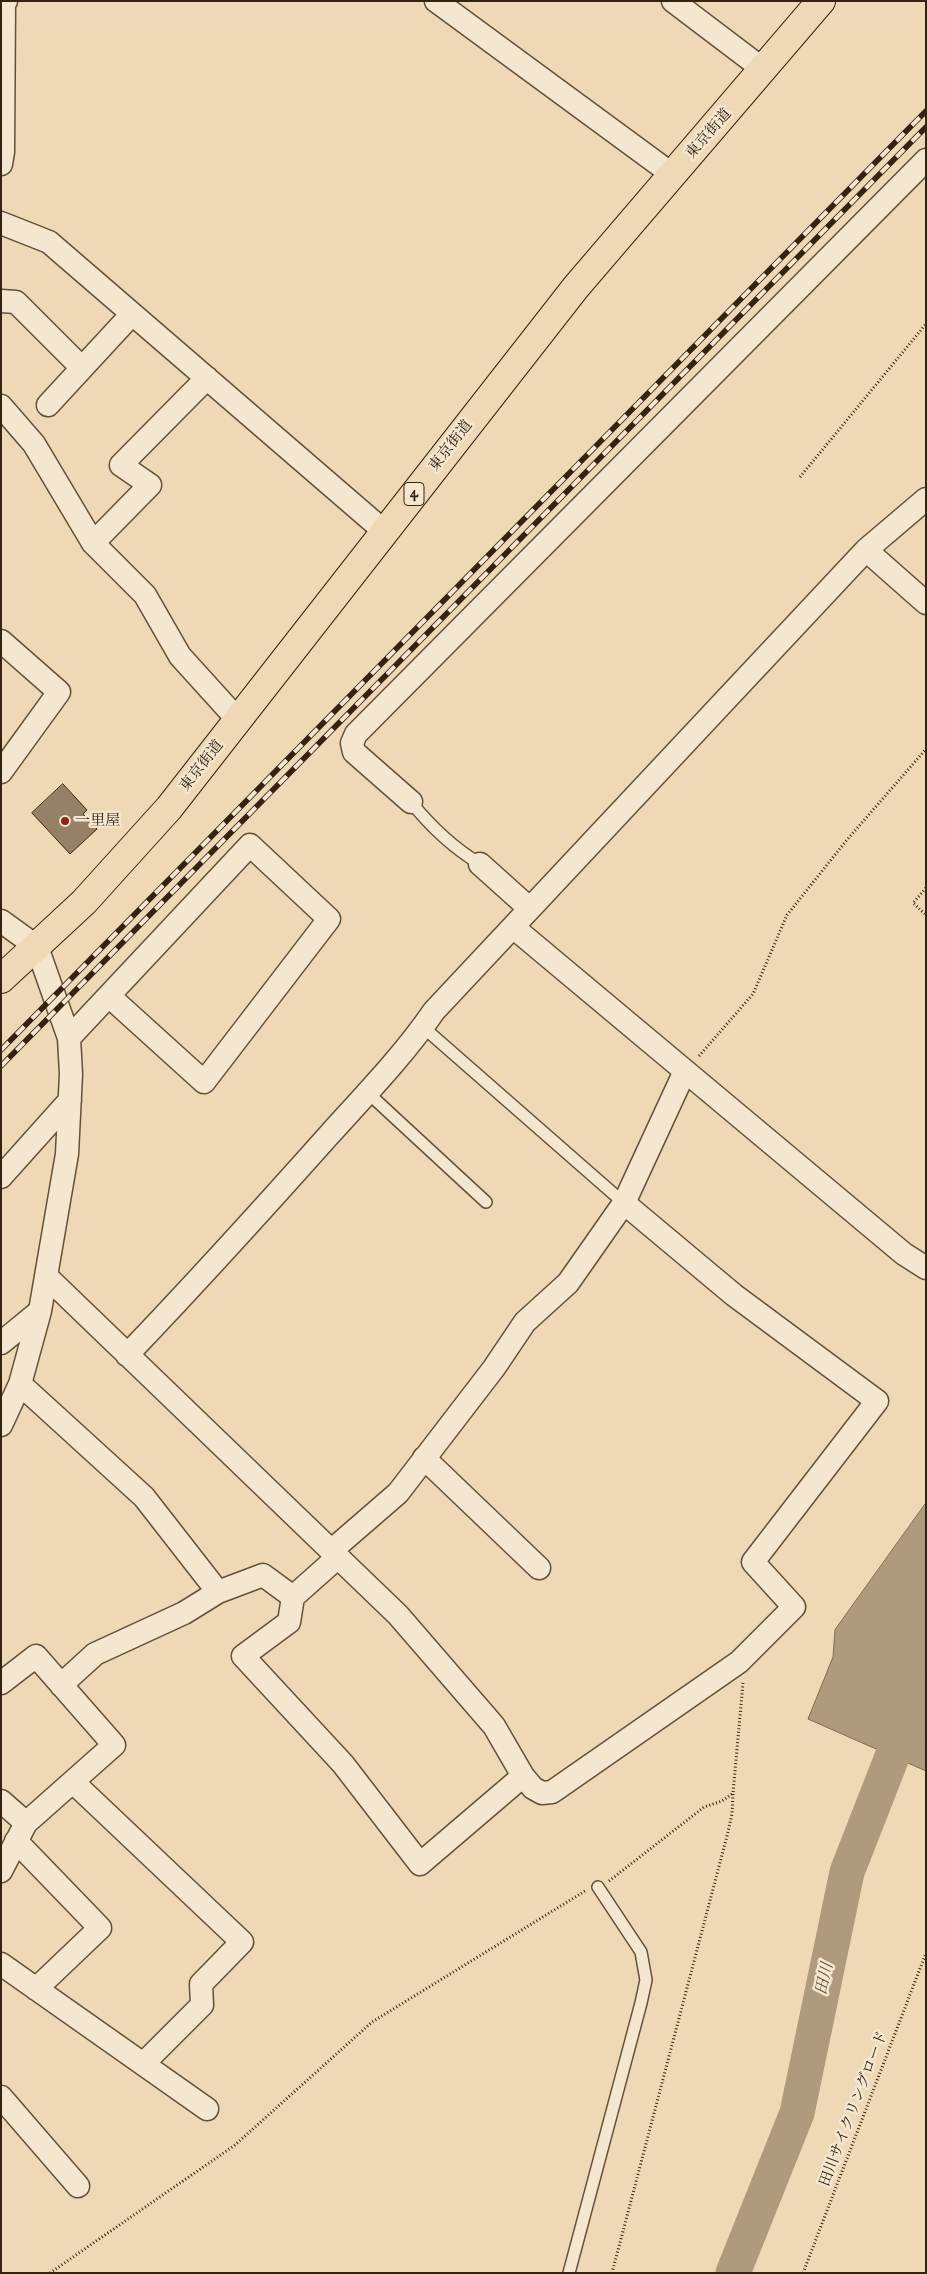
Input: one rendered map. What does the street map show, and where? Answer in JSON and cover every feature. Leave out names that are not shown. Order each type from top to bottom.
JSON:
[{"type":"highway","name":"東京街道","points":[[1,980],[84,902],[169,808],[576,288],[821,1]]},
{"type":"street","points":[[1,164],[4,152],[4,4],[6,1]]},
{"type":"street","points":[[436,1],[673,175]]},
{"type":"street","points":[[673,1],[764,70]]},
{"type":"street","points":[[411,802],[354,752],[352,743],[356,734],[926,160]]},
{"type":"street","points":[[1,223],[49,242],[385,532]]},
{"type":"street","points":[[1,301],[16,302],[82,368]]},
{"type":"street","points":[[48,405],[132,314]]},
{"type":"street","points":[[94,543],[150,485],[121,465],[207,378]]},
{"type":"street","points":[[6,417],[34,444],[94,543],[145,595],[180,656],[238,720]]},
{"type":"street","points":[[127,1355],[220,1258],[424,1027],[434,1011],[529,908],[866,550],[926,499]]},
{"type":"street","points":[[866,550],[926,604]]},
{"type":"street","points":[[1,641],[59,692],[2,769]]},
{"type":"street","points":[[69,1038],[250,845],[329,919],[204,1082],[109,996]]},
{"type":"street","points":[[480,864],[529,908]]},
{"type":"street","points":[[1,921],[37,947],[69,1038],[71,1074],[68,1154],[40,1312],[20,1384],[1,1425]]},
{"type":"street","points":[[513,927],[904,1254],[926,1268]]},
{"type":"street","points":[[523,1776],[420,1864],[343,1764],[243,1656],[289,1622],[293,1597],[334,1554],[398,1493],[494,1368],[525,1322],[568,1282],[624,1202],[686,1071]]},
{"type":"street","points":[[1,1177],[70,1100]]},
{"type":"street","points":[[46,1276],[398,1615],[494,1726],[523,1776],[537,1791],[542,1793],[552,1792],[739,1662],[794,1607],[753,1562],[877,1401],[734,1296],[624,1202]]},
{"type":"street","points":[[1,1343],[40,1312]]},
{"type":"street","points":[[20,1384],[144,1497],[218,1592]]},
{"type":"street","points":[[424,1458],[539,1568]]},
{"type":"street","points":[[60,1685],[95,1654],[184,1613],[218,1592],[263,1575],[293,1597]]},
{"type":"street","points":[[1,1683],[36,1656],[114,1745],[72,1782],[21,1832],[1,1871]]},
{"type":"street","points":[[72,1782],[242,1942],[201,1984],[202,2005],[143,2064]]},
{"type":"street","points":[[1,1801],[21,1832],[100,1928],[36,1989]]},
{"type":"street","points":[[1,1964],[207,2109]]},
{"type":"street","points":[[3,2102],[78,2186]]},
{"type":"lane","points":[[411,802],[430,826],[459,851],[480,864]]},
{"type":"lane","points":[[424,1027],[624,1202]]},
{"type":"lane","points":[[367,1092],[486,1202]]},
{"type":"lane","points":[[569,2273],[639,2013],[646,1980],[640,1952],[598,1887]]},
{"type":"path","points":[[800,477],[926,324]]},
{"type":"path","points":[[686,1071],[753,994],[787,915],[846,841],[926,749]]},
{"type":"path","points":[[926,888],[913,903],[926,914]]},
{"type":"path","points":[[612,2273],[732,1814],[744,1685],[739,1662]]},
{"type":"path","points":[[50,2273],[235,2145],[372,2022],[588,1889],[598,1887],[617,1877],[704,1807],[722,1801],[733,1793]]},
{"type":"path","name":"田川サイクリングロード","points":[[803,2273],[926,1953]]},
{"type":"shaded area","points":[[926,1503],[926,1771],[808,1719],[833,1657],[835,1630]]},
{"type":"building","name":"一里屋","points":[[63,784],[87,810],[83,814],[97,829],[70,854],[32,813]]},
{"type":"waterway","name":"田川","points":[[733,2273],[797,2113],[847,1872],[892,1757],[926,1690]]},
{"type":"railway","points":[[1,1050],[926,111]]},
{"type":"railway","points":[[1,1066],[926,127]]},
{"type":"place","name":"一里屋","points":[[65,821]]}]
